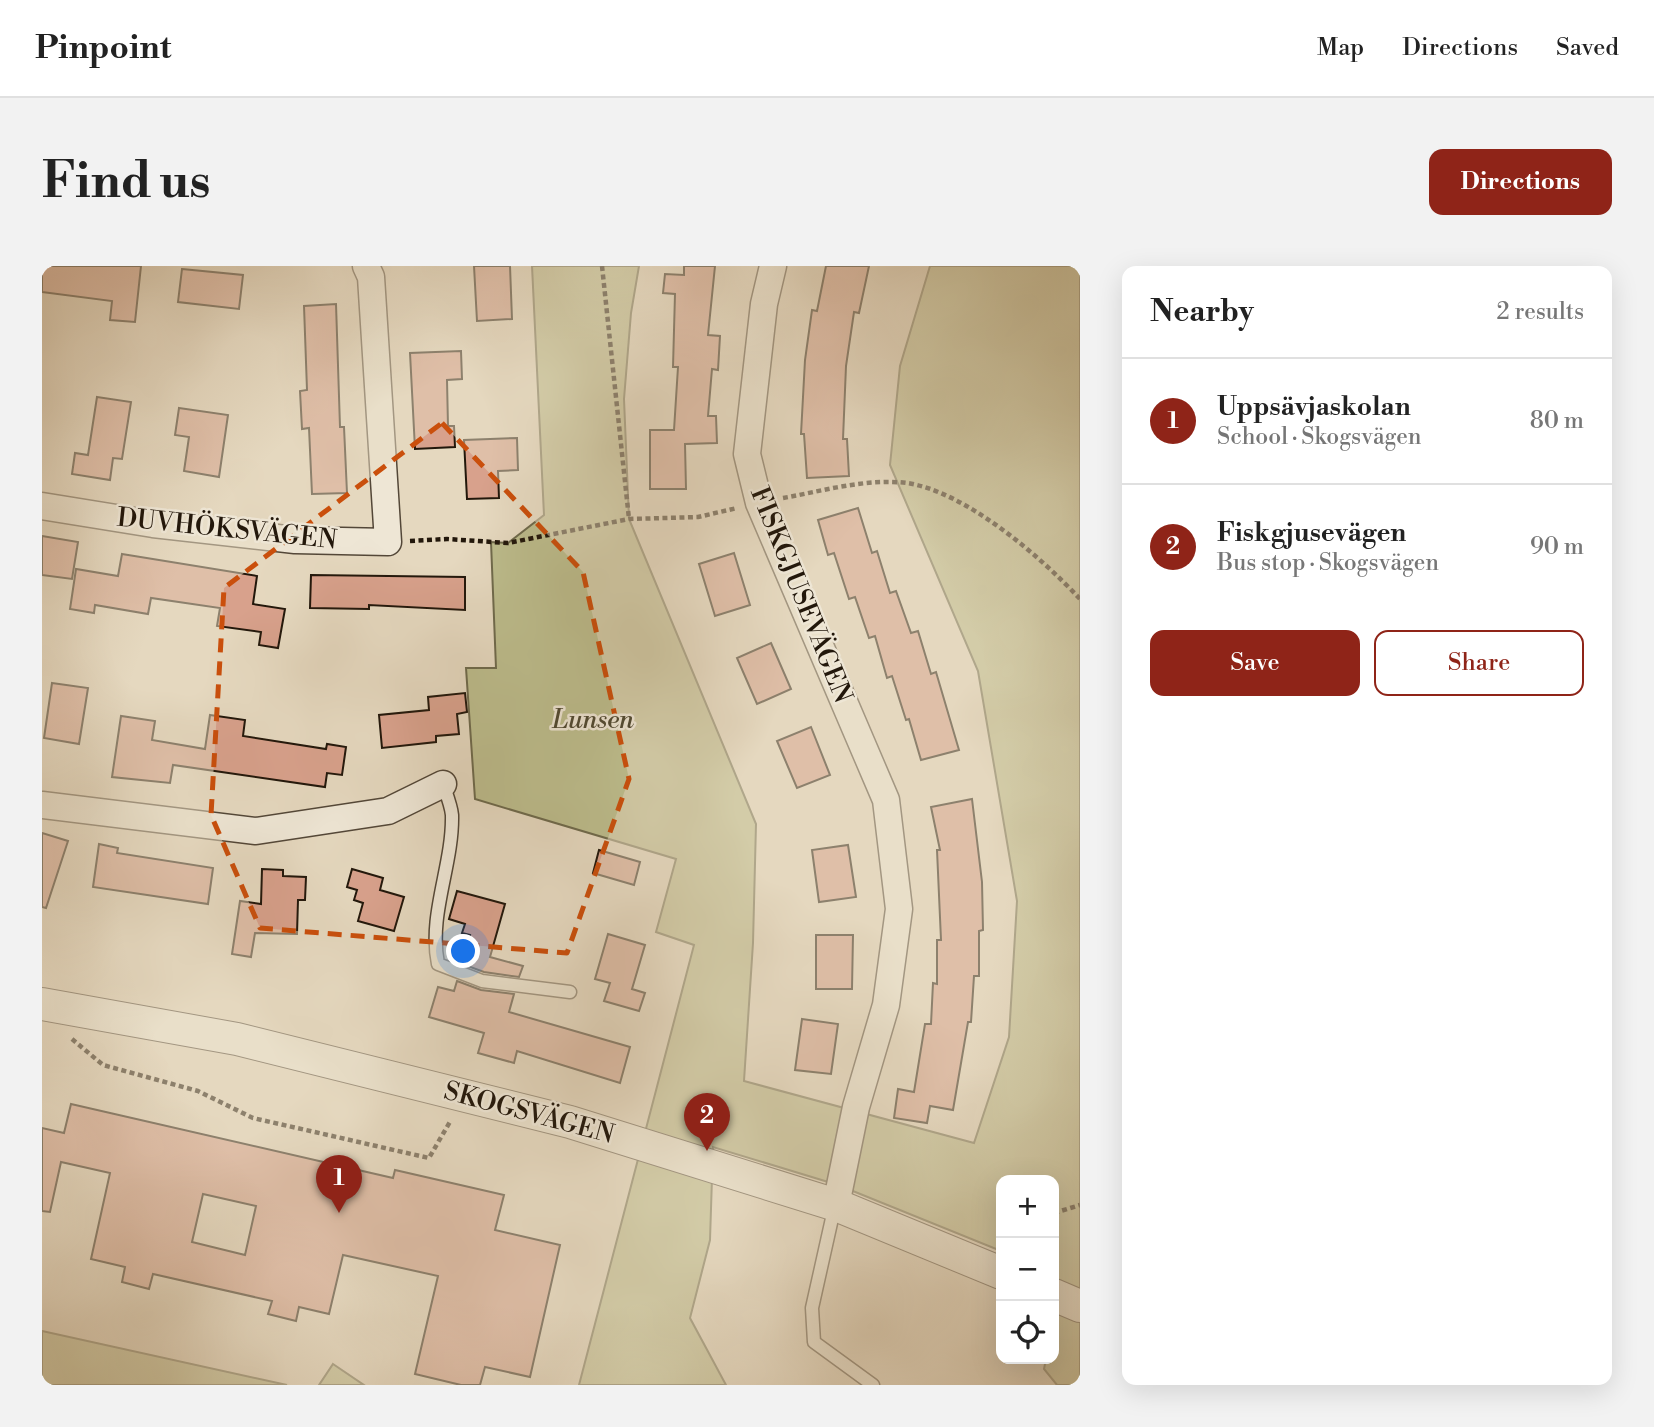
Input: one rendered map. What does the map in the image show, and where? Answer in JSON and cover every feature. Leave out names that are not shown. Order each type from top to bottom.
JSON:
[{"type":"street","points":[[366,266],[371,277],[388,542]]},
{"type":"street","name":"FISKGJUSEVÄGEN","points":[[773,266],[764,304],[747,454],[759,503],[886,800],[899,909],[886,1005],[856,1107],[835,1205]]},
{"type":"street","name":"DUVHÖKSVÄGEN","points":[[42,506],[153,524],[295,540],[388,542]]},
{"type":"street","points":[[42,805],[256,831],[388,811],[443,784]]},
{"type":"street","name":"SKOGSVÄGEN","points":[[42,1004],[237,1039],[570,1122],[835,1205],[996,1271]]},
{"type":"street","points":[[1059,1297],[1080,1306]]},
{"type":"lane","points":[[443,784],[452,813],[448,861],[436,915],[435,946],[438,964],[482,981],[570,992]]},
{"type":"lane","points":[[835,1205],[812,1308],[814,1342],[873,1385]]},
{"type":"path","points":[[602,266],[629,519]]},
{"type":"path","points":[[388,542],[447,539],[508,543],[629,519],[698,517],[855,484],[907,483],[983,516],[1051,568],[1080,599]]},
{"type":"path","points":[[65,1033],[103,1065],[198,1091],[253,1118],[429,1158],[466,1095]]},
{"type":"path","points":[[1059,1211],[1080,1205]]},
{"type":"highlighted area","points":[[442,423],[583,572],[629,779],[567,953],[260,928],[211,815],[224,588]]},
{"type":"green space","name":"Lunsen","points":[[532,266],[639,266],[631,313],[624,399],[629,519],[756,824],[753,943],[744,1081],[974,1143],[1009,1037],[1017,901],[978,671],[890,465],[900,366],[930,266],[1080,266],[1080,1385],[1057,1385],[1044,1369],[1045,1364],[1059,1364],[1059,1175],[996,1175],[996,1249],[838,1185],[713,1147],[710,1240],[690,1318],[726,1385],[579,1385],[694,945],[656,932],[676,859],[475,799],[466,668],[496,668],[491,542],[508,543],[544,515]]},
{"type":"green space","points":[[42,1331],[287,1385],[42,1385]]},
{"type":"green space","points":[[333,1364],[364,1385],[319,1385]]},
{"type":"building","points":[[42,266],[141,266],[135,322],[110,320],[112,301],[42,292]]},
{"type":"building","points":[[474,266],[510,266],[512,319],[477,321]]},
{"type":"building","points":[[684,266],[715,266],[708,335],[720,336],[718,370],[712,369],[708,416],[716,416],[717,443],[685,444],[686,489],[650,489],[650,430],[674,430],[678,367],[673,367],[675,294],[663,293],[665,274],[684,275]]},
{"type":"building","points":[[826,266],[869,266],[859,313],[854,312],[846,366],[843,439],[847,439],[849,476],[807,478],[804,434],[801,434],[805,360],[812,310],[817,311]]},
{"type":"building","points":[[182,269],[243,275],[239,309],[178,302]]},
{"type":"building","points":[[336,304],[340,427],[344,427],[347,493],[312,494],[309,428],[302,429],[300,391],[307,390],[304,306]]},
{"type":"building","points":[[461,351],[462,379],[447,380],[448,426],[454,426],[455,447],[415,449],[410,353]]},
{"type":"building","points":[[97,397],[131,402],[122,459],[113,458],[110,480],[72,474],[75,453],[88,455]]},
{"type":"building","points":[[179,408],[228,415],[219,477],[184,471],[189,437],[175,435]]},
{"type":"building","points":[[517,438],[518,470],[498,471],[499,498],[467,499],[464,440]]},
{"type":"building","points":[[858,508],[872,553],[877,551],[890,593],[896,591],[911,633],[918,631],[931,674],[936,672],[959,750],[921,760],[892,676],[887,678],[875,636],[869,638],[855,597],[849,599],[834,553],[828,555],[818,520]]},
{"type":"building","points":[[42,536],[78,542],[72,579],[42,575]]},
{"type":"building","points":[[734,553],[750,605],[715,616],[699,564]]},
{"type":"building","points":[[122,554],[257,576],[253,604],[285,609],[278,648],[259,645],[261,632],[217,626],[220,608],[151,598],[148,614],[95,605],[94,613],[70,609],[76,569],[118,576]]},
{"type":"building","points":[[311,575],[465,577],[465,610],[369,605],[369,609],[310,608]]},
{"type":"building","points":[[771,643],[791,689],[757,704],[737,658]]},
{"type":"building","points":[[52,683],[88,688],[79,744],[44,738]]},
{"type":"building","points":[[465,693],[467,712],[457,714],[459,734],[436,736],[436,742],[382,748],[379,715],[429,710],[428,697]]},
{"type":"building","points":[[210,715],[245,720],[243,736],[326,749],[327,744],[346,747],[342,775],[327,773],[325,787],[173,765],[170,783],[112,777],[121,716],[155,721],[152,740],[205,749]]},
{"type":"building","points":[[811,727],[830,775],[797,788],[777,741]]},
{"type":"building","points":[[972,799],[982,882],[983,930],[979,931],[979,976],[974,976],[971,1022],[968,1022],[953,1110],[930,1106],[927,1123],[894,1118],[898,1089],[914,1092],[925,1024],[931,1024],[933,983],[937,984],[937,940],[941,940],[937,850],[940,850],[931,807]]},
{"type":"building","points":[[42,833],[68,841],[46,908],[42,907]]},
{"type":"building","points":[[99,844],[118,848],[117,853],[213,868],[208,904],[93,887]]},
{"type":"building","points":[[848,845],[856,897],[819,902],[812,850]]},
{"type":"building","points":[[599,850],[640,862],[634,885],[593,873]]},
{"type":"building","points":[[262,869],[283,870],[283,876],[306,877],[305,900],[298,900],[297,934],[255,933],[251,957],[232,954],[240,901],[261,904]]},
{"type":"building","points":[[352,869],[383,878],[380,890],[404,897],[394,931],[358,921],[363,903],[354,900],[357,890],[347,887]]},
{"type":"building","points":[[457,891],[505,904],[490,957],[523,966],[519,977],[484,972],[462,964],[470,935],[462,933],[465,924],[449,919]]},
{"type":"building","points":[[608,934],[645,945],[632,989],[645,993],[639,1011],[604,1001],[610,983],[595,979]]},
{"type":"building","points":[[816,935],[853,935],[852,989],[816,989]]},
{"type":"building","points":[[457,981],[481,990],[514,994],[509,1012],[630,1047],[620,1083],[517,1051],[514,1063],[478,1053],[484,1033],[429,1017],[438,987],[454,991]]},
{"type":"building","points":[[802,1019],[838,1024],[831,1074],[795,1070]]},
{"type":"building","points":[[71,1104],[393,1178],[395,1170],[504,1195],[495,1230],[560,1245],[530,1377],[485,1367],[480,1385],[461,1385],[415,1374],[438,1276],[343,1255],[329,1314],[299,1307],[296,1321],[268,1314],[272,1301],[153,1274],[149,1289],[122,1282],[125,1267],[91,1259],[110,1173],[61,1162],[50,1212],[42,1211],[42,1128],[64,1133]],"holes":[[[203,1194],[256,1206],[245,1255],[192,1242]]]},
{"type":"place","name":"Fiskgjusevägen","points":[[707,1151]]},
{"type":"place","name":"Uppsävjaskolan","points":[[339,1213]]}]
